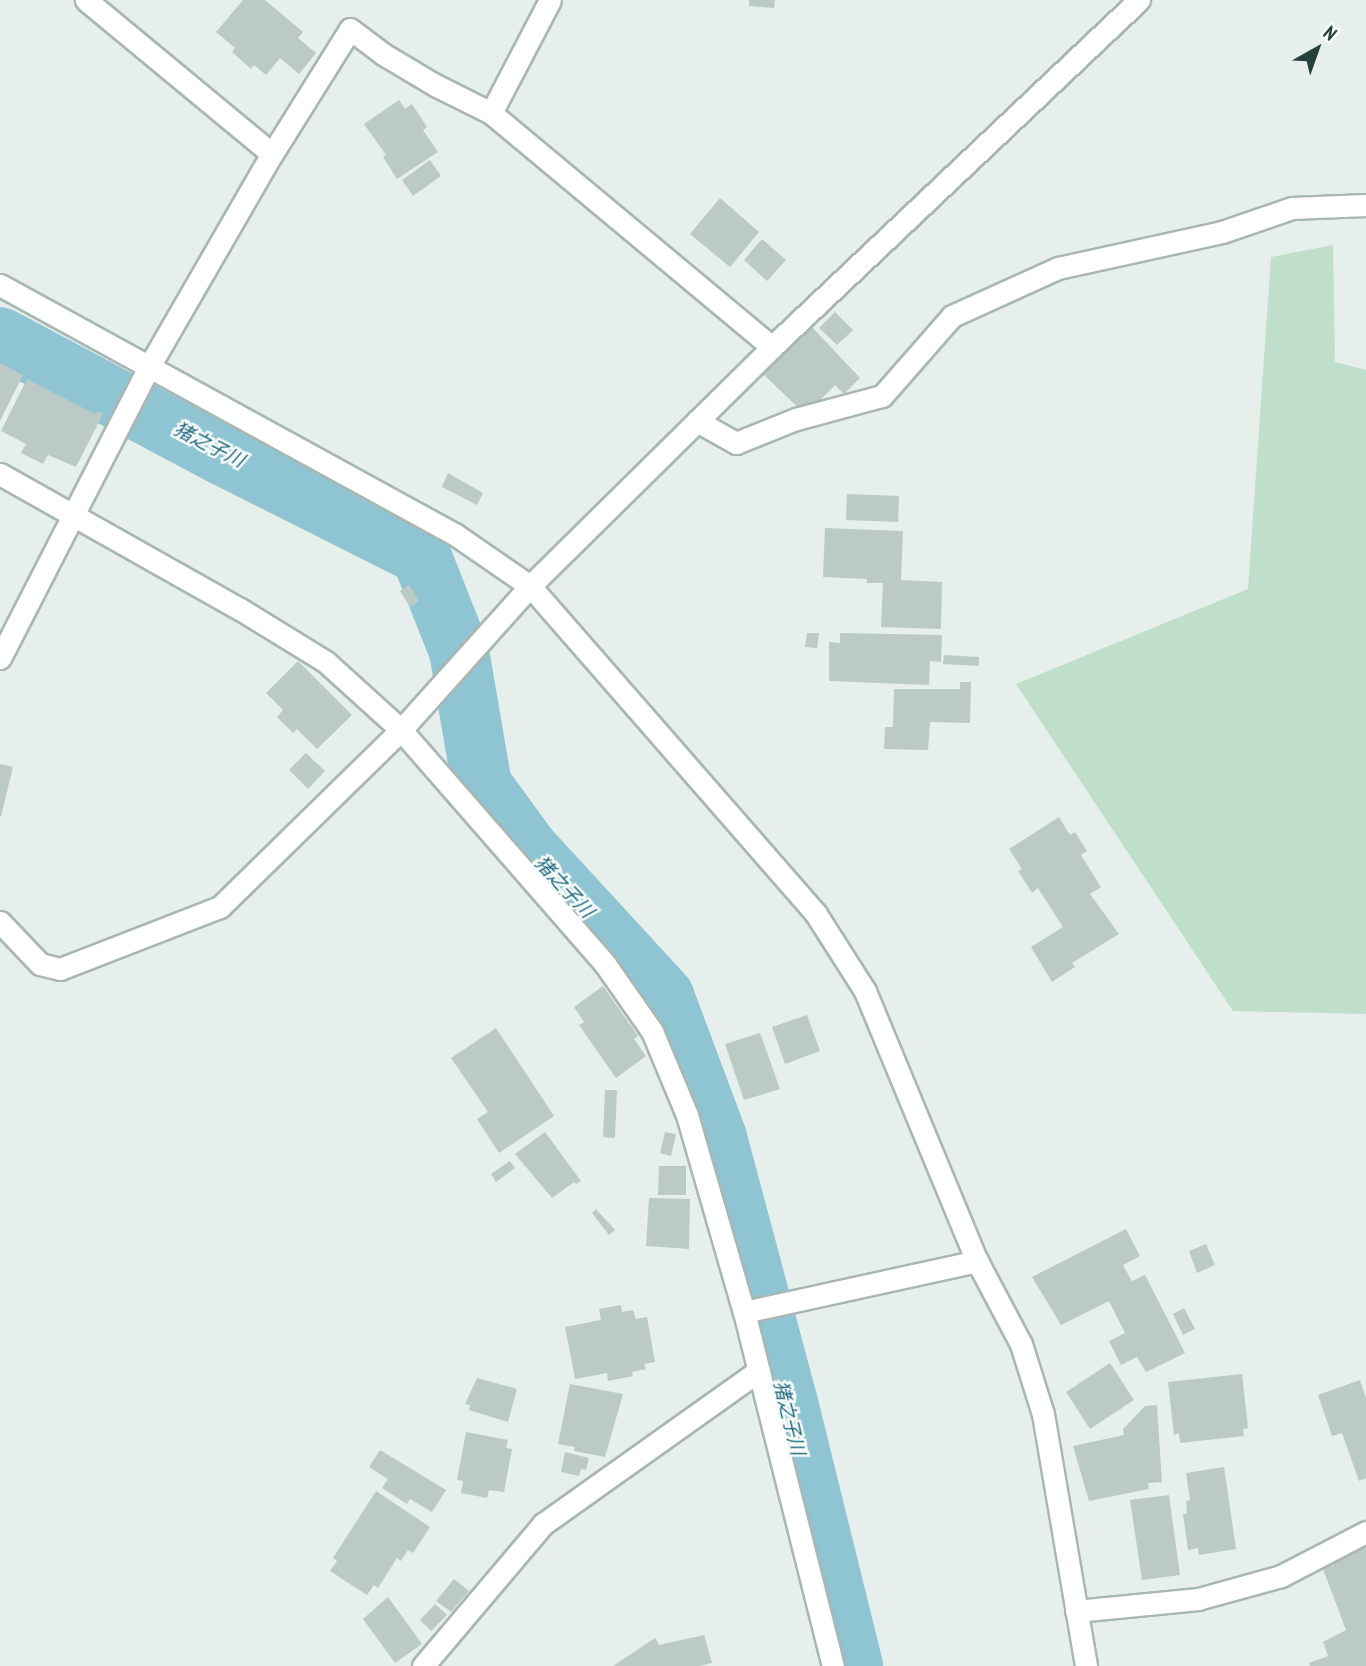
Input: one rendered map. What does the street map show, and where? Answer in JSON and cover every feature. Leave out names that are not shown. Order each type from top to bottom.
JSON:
[{"type":"street","points":[[86,0],[272,154]]},
{"type":"street","points":[[491,113],[550,0]]},
{"type":"street","points":[[0,922],[40,964],[60,970],[220,907],[401,730],[530,586],[772,346],[1139,0]]},
{"type":"street","points":[[0,657],[150,365],[272,154],[350,29],[383,54],[491,113],[772,346]]},
{"type":"street","points":[[697,421],[736,443],[796,419],[882,396],[952,316],[1058,268],[1222,232],[1292,208],[1366,205]]},
{"type":"street","points":[[0,285],[456,535],[530,586],[816,914],[865,991],[977,1261],[1021,1344],[1042,1414],[1086,1666]]},
{"type":"street","points":[[0,474],[73,513],[326,663],[401,730],[605,964],[652,1031],[687,1115],[750,1311],[757,1372],[833,1666]]},
{"type":"street","points":[[750,1311],[977,1261]]},
{"type":"street","points":[[423,1666],[543,1524],[757,1372]]},
{"type":"street","points":[[1076,1611],[1198,1599],[1281,1576],[1366,1532]]},
{"type":"green space","points":[[1333,245],[1335,362],[1366,370],[1366,1014],[1233,1011],[1016,684],[1248,589],[1271,257]]},
{"type":"building","points":[[243,0],[265,0],[303,32],[298,38],[316,53],[299,74],[280,58],[266,75],[254,65],[251,69],[232,52],[235,48],[216,32]]},
{"type":"building","points":[[749,0],[775,0],[774,8],[749,6]]},
{"type":"building","points":[[399,100],[405,109],[412,104],[427,127],[423,130],[438,152],[397,179],[383,157],[386,155],[364,124]]},
{"type":"building","points":[[430,160],[441,176],[413,196],[402,180]]},
{"type":"building","points":[[720,198],[759,232],[730,267],[690,234]]},
{"type":"building","points":[[762,239],[786,260],[767,281],[744,260]]},
{"type":"building","points":[[835,312],[853,330],[837,345],[819,328]]},
{"type":"building","points":[[811,326],[860,378],[844,394],[835,385],[806,415],[764,375]]},
{"type":"building","points":[[0,363],[23,375],[0,421]]},
{"type":"building","points":[[27,379],[95,414],[97,411],[103,414],[76,467],[48,455],[43,464],[21,453],[26,444],[1,431]]},
{"type":"building","points":[[448,473],[483,493],[477,505],[442,487]]},
{"type":"building","points":[[847,494],[899,496],[898,522],[846,520]]},
{"type":"building","points":[[825,528],[903,531],[901,580],[942,582],[941,629],[881,627],[883,583],[867,583],[867,579],[823,577]]},
{"type":"building","points":[[409,585],[419,601],[410,607],[400,591]]},
{"type":"building","points":[[807,633],[819,633],[817,648],[805,647]]},
{"type":"building","points":[[840,633],[942,635],[941,662],[930,661],[929,685],[829,681],[829,642],[840,643]]},
{"type":"building","points":[[944,655],[979,657],[979,666],[943,664]]},
{"type":"building","points":[[298,661],[352,715],[317,749],[297,729],[293,733],[277,717],[283,710],[266,693]]},
{"type":"building","points":[[960,682],[971,682],[970,723],[930,722],[928,750],[884,749],[885,727],[893,727],[894,689],[960,689]]},
{"type":"building","points":[[306,753],[325,771],[308,789],[289,770]]},
{"type":"building","points":[[0,764],[13,767],[1,816],[0,816]]},
{"type":"building","points":[[1059,817],[1070,835],[1075,832],[1087,851],[1081,855],[1101,887],[1090,894],[1119,934],[1072,963],[1075,967],[1052,982],[1031,947],[1063,927],[1038,888],[1032,893],[1018,871],[1022,869],[1009,849]]},
{"type":"building","points":[[603,986],[638,1036],[634,1039],[646,1056],[616,1078],[579,1025],[584,1022],[574,1007]]},
{"type":"building","points":[[807,1015],[820,1051],[785,1064],[772,1027]]},
{"type":"building","points":[[496,1028],[554,1116],[499,1153],[477,1119],[488,1112],[451,1058]]},
{"type":"building","points":[[760,1033],[780,1089],[744,1100],[725,1044]]},
{"type":"building","points":[[605,1090],[617,1090],[615,1138],[603,1137]]},
{"type":"building","points":[[545,1132],[581,1181],[576,1184],[574,1182],[552,1198],[515,1154]]},
{"type":"building","points":[[665,1132],[676,1134],[671,1156],[660,1153]]},
{"type":"building","points":[[510,1161],[515,1168],[496,1182],[491,1174]]},
{"type":"building","points":[[659,1166],[686,1166],[686,1195],[658,1195]]},
{"type":"building","points":[[649,1198],[690,1199],[689,1249],[646,1246]]},
{"type":"building","points":[[596,1209],[615,1230],[609,1235],[592,1213]]},
{"type":"building","points":[[1126,1229],[1140,1256],[1123,1265],[1132,1281],[1145,1275],[1185,1353],[1146,1372],[1137,1357],[1121,1365],[1109,1341],[1125,1333],[1109,1301],[1061,1325],[1032,1277]]},
{"type":"building","points":[[1206,1244],[1215,1265],[1197,1273],[1189,1251]]},
{"type":"building","points":[[621,1305],[622,1312],[633,1310],[636,1319],[647,1317],[655,1362],[644,1364],[646,1369],[632,1372],[633,1376],[608,1381],[607,1373],[575,1379],[565,1327],[601,1320],[599,1309]]},
{"type":"building","points":[[1184,1308],[1195,1329],[1183,1335],[1173,1314]]},
{"type":"building","points":[[1110,1363],[1134,1400],[1090,1429],[1066,1392]]},
{"type":"building","points":[[1242,1374],[1248,1428],[1243,1429],[1244,1436],[1180,1443],[1179,1433],[1174,1435],[1168,1382]]},
{"type":"building","points":[[477,1378],[517,1389],[508,1422],[469,1410],[470,1405],[465,1404]]},
{"type":"building","points":[[1360,1380],[1366,1398],[1366,1478],[1359,1481],[1342,1433],[1332,1436],[1318,1395]]},
{"type":"building","points":[[570,1384],[623,1394],[605,1457],[574,1451],[575,1447],[558,1444]]},
{"type":"building","points":[[1157,1405],[1162,1482],[1148,1483],[1149,1489],[1089,1501],[1073,1446],[1124,1435],[1123,1429],[1145,1406]]},
{"type":"building","points":[[466,1432],[508,1440],[506,1448],[512,1449],[504,1492],[489,1490],[487,1498],[461,1493],[463,1481],[457,1480]]},
{"type":"building","points":[[380,1450],[446,1490],[432,1512],[410,1499],[407,1504],[382,1488],[388,1479],[369,1467]]},
{"type":"building","points":[[565,1452],[589,1458],[586,1470],[581,1469],[579,1476],[561,1472]]},
{"type":"building","points":[[1224,1467],[1236,1549],[1199,1555],[1198,1548],[1188,1550],[1183,1514],[1187,1514],[1186,1501],[1190,1500],[1186,1473]]},
{"type":"building","points":[[376,1491],[430,1527],[413,1553],[408,1550],[401,1561],[397,1558],[378,1588],[374,1585],[367,1595],[330,1571],[337,1561],[333,1558]]},
{"type":"building","points":[[1169,1495],[1180,1575],[1142,1580],[1130,1500]]},
{"type":"building","points":[[1366,1548],[1366,1666],[1310,1666],[1309,1663],[1328,1656],[1323,1642],[1346,1630],[1323,1569],[1334,1565],[1333,1561]]},
{"type":"building","points":[[454,1579],[469,1591],[451,1612],[436,1601]]},
{"type":"building","points":[[388,1597],[422,1644],[395,1663],[363,1619]]},
{"type":"building","points":[[435,1604],[447,1615],[431,1631],[420,1620]]},
{"type":"building","points":[[704,1635],[712,1663],[699,1666],[613,1666],[655,1638],[659,1645]]},
{"type":"waterway","name":"猪之子川","points":[[0,337],[226,457],[421,555],[459,651],[482,785],[528,848],[664,996],[717,1138],[788,1403],[853,1666]]}]
